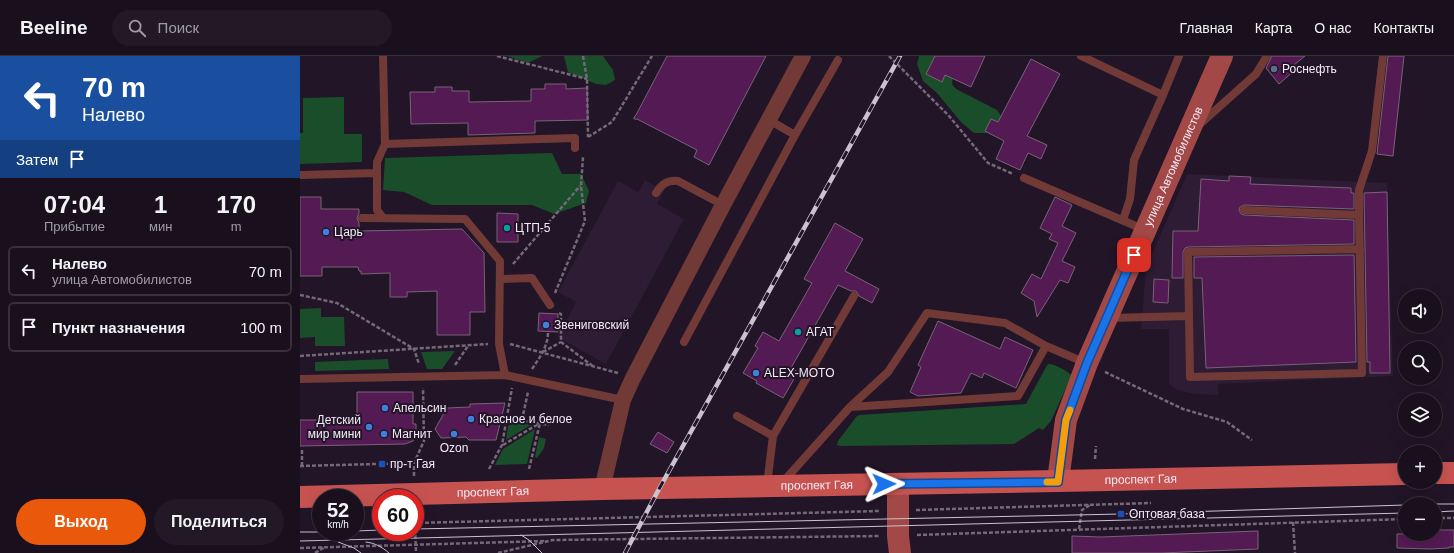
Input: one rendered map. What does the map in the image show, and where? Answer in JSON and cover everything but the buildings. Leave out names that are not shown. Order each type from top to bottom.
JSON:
[{"type":"main road","points":[[1442,473],[1454,473]]},
{"type":"main road","name":"проспект Гая","points":[[300,497],[602,489],[1058,482],[1398,474]]},
{"type":"street","points":[[602,489],[623,400],[723,205],[803,56]]},
{"type":"street","name":"улица Автомобилистов","points":[[1058,482],[1066,420],[1087,363],[1222,56]]},
{"type":"street","points":[[898,484],[899,544]]},
{"type":"lane","points":[[383,56],[385,144],[377,162],[377,210],[383,218]]},
{"type":"lane","points":[[1080,56],[1162,95]]},
{"type":"lane","points":[[1123,220],[1130,199],[1134,160],[1179,56]]},
{"type":"lane","points":[[1187,135],[1256,74],[1267,56]]},
{"type":"lane","points":[[1360,249],[1188,252],[1190,377],[1362,373],[1360,214],[1359,190],[1372,151],[1383,56]]},
{"type":"lane","points":[[684,342],[795,135],[838,60]]},
{"type":"lane","points":[[769,120],[795,135]]},
{"type":"lane","points":[[385,144],[575,138],[575,148]]},
{"type":"lane","points":[[300,175],[377,173]]},
{"type":"lane","points":[[1024,178],[1146,230]]},
{"type":"lane","points":[[656,193],[665,183],[670,180],[678,181],[723,205]]},
{"type":"lane","points":[[1244,210],[1360,214]]},
{"type":"lane","points":[[362,218],[465,220],[500,261],[499,344],[505,375]]},
{"type":"lane","points":[[500,279],[532,278],[550,305]]},
{"type":"lane","points":[[773,486],[773,436],[854,296]]},
{"type":"lane","points":[[773,486],[850,407],[888,372],[927,313],[1005,323],[1046,346],[1087,363]]},
{"type":"lane","points":[[1107,318],[1189,316]]},
{"type":"lane","points":[[850,407],[1018,396],[1046,346]]},
{"type":"lane","points":[[300,379],[505,375],[623,400]]},
{"type":"lane","points":[[737,416],[773,436]]},
{"type":"path","points":[[497,56],[587,79]]},
{"type":"path","points":[[583,56],[587,79],[588,137],[586,144]]},
{"type":"path","points":[[588,137],[612,122],[652,56]]},
{"type":"path","points":[[889,56],[949,116],[988,163],[1024,178]]},
{"type":"path","points":[[561,342],[561,314],[550,305],[561,283],[585,221],[581,186],[582,159],[584,152]]},
{"type":"path","points":[[500,279],[581,186]]},
{"type":"path","points":[[543,352],[548,339],[548,332]]},
{"type":"path","points":[[543,352],[561,342]]},
{"type":"path","points":[[561,342],[594,366]]},
{"type":"path","points":[[300,356],[511,344],[634,378]]},
{"type":"path","points":[[447,376],[468,346]]},
{"type":"path","points":[[1087,363],[1183,409],[1227,422],[1252,440]]},
{"type":"path","points":[[489,469],[502,445],[514,377]]},
{"type":"path","points":[[507,418],[549,425]]},
{"type":"path","points":[[502,445],[540,423]]},
{"type":"path","points":[[529,469],[540,423]]},
{"type":"path","points":[[1095,459],[1096,446]]},
{"type":"path","points":[[302,449],[301,466],[414,463]]},
{"type":"path","points":[[424,523],[1151,503]]},
{"type":"path","points":[[1079,529],[1082,510],[1090,505]]},
{"type":"path","points":[[1442,518],[1454,518]]},
{"type":"path","points":[[300,548],[553,540],[899,544],[1079,529],[1398,519]]},
{"type":"path","points":[[1293,522],[1295,553]]},
{"type":"path","points":[[498,553],[553,540]]},
{"type":"path","points":[[415,544],[416,553]]},
{"type":"path","points":[[315,553],[325,547]]},
{"type":"shaded area","points":[[1187,174],[1387,183],[1393,376],[1218,384],[1218,395],[1194,394],[1177,390],[1169,384],[1169,329],[1141,329],[1146,268]]},
{"type":"shaded area","points":[[645,180],[664,191],[657,204],[684,219],[606,364],[557,337],[576,302],[558,292],[618,181],[638,192]]},
{"type":"green space","points":[[507,56],[542,56],[528,63]]},
{"type":"green space","points":[[564,56],[603,56],[613,70],[615,80],[606,85],[596,84],[568,72]]},
{"type":"green space","points":[[919,56],[964,56],[953,75],[952,84],[956,89],[997,110],[1003,119],[993,133],[974,133],[961,122],[937,93],[923,81],[917,64]]},
{"type":"green space","points":[[344,97],[344,134],[362,134],[362,162],[300,164],[300,133],[303,133],[303,98]]},
{"type":"green space","points":[[552,153],[562,174],[581,174],[589,191],[586,203],[554,214],[532,205],[432,205],[404,192],[383,190],[385,158]]},
{"type":"green space","points":[[321,308],[321,317],[344,317],[345,346],[315,346],[315,337],[300,338],[300,309]]},
{"type":"green space","points":[[455,351],[442,369],[427,369],[421,352]]},
{"type":"green space","points":[[388,359],[389,369],[315,371],[315,362]]},
{"type":"green space","points":[[1048,364],[1063,369],[1071,375],[1071,377],[1051,421],[1043,430],[1039,428],[1014,444],[837,445],[838,441],[859,415],[1026,404]]},
{"type":"green space","points":[[513,422],[531,425],[506,440],[508,426]]},
{"type":"green space","points":[[535,429],[527,464],[495,465],[503,449]]},
{"type":"green space","points":[[539,437],[546,439],[544,448],[537,458],[535,457]]},
{"type":"tram line","points":[[1442,504],[1454,504]]},
{"type":"tram line","points":[[424,529],[1121,514],[1398,505]]},
{"type":"tram line","points":[[1442,512],[1454,511]]},
{"type":"tram line","points":[[300,541],[1398,513]]},
{"type":"tram line","points":[[364,531],[372,530]]},
{"type":"tram line","points":[[300,532],[312,532]]},
{"type":"tram line","points":[[521,535],[529,540],[542,553]]},
{"type":"tram line","points":[[338,542],[354,548],[361,553]]},
{"type":"tram line","points":[[366,542],[372,543],[389,553]]},
{"type":"railway","points":[[625,553],[659,489],[900,56]]},
{"type":"slow traffic","points":[[1047,482],[1058,482],[1066,420],[1070,410]]},
{"type":"place","name":"Роснефть","points":[[1274,69]]},
{"type":"place","name":"ЦТП-5","points":[[507,228]]},
{"type":"place","name":"Царь","points":[[326,232]]},
{"type":"place","name":"Звениговский","points":[[546,325]]},
{"type":"place","name":"АГАТ","points":[[798,332]]},
{"type":"place","name":"ALEX-MOTO","points":[[756,373]]},
{"type":"place","name":"Апельсин","points":[[385,408]]},
{"type":"place","name":"Красное и белое","points":[[471,419]]},
{"type":"place","name":"Детский мир мини","points":[[369,427]]},
{"type":"place","name":"Магнит","points":[[384,434]]},
{"type":"place","name":"Ozon","points":[[454,434]]},
{"type":"place","name":"пр-т Гая","points":[[382,464]]},
{"type":"place","name":"Оптовая база","points":[[1121,514]]},
{"type":"route","points":[[884,484],[1058,482],[1066,420],[1087,363],[1134,255]]}]
